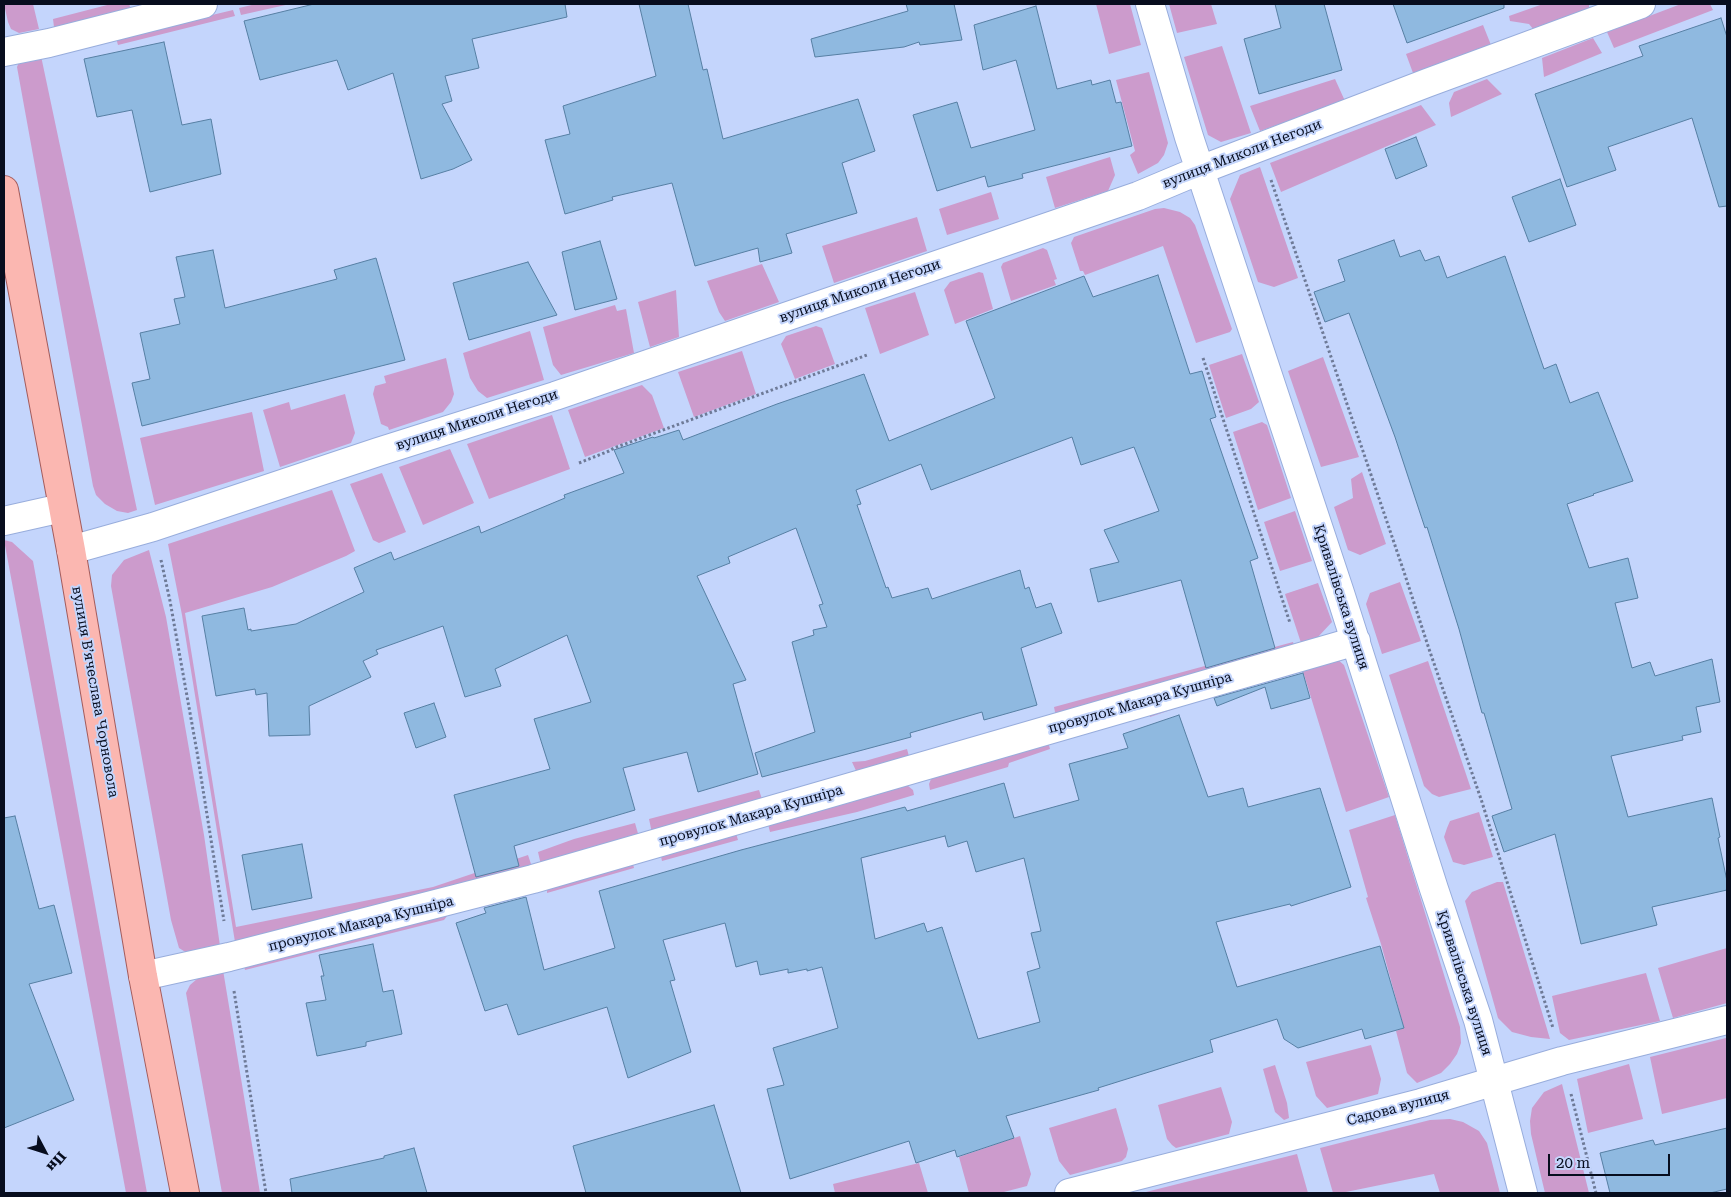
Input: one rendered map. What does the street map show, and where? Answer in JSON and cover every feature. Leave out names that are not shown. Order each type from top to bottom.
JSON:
[{"type":"main road","name":"вулиця Вʼячеслава Чорновола","points":[[4,190],[71,550],[143,976],[185,1193]]},
{"type":"street","points":[[4,52],[49,43],[203,4]]},
{"type":"street","name":"Кривалівська вулиця","points":[[1150,4],[1189,137],[1356,641],[1431,880],[1478,1020],[1523,1193]]},
{"type":"street","name":"вулиця Миколи Негоди","points":[[71,550],[153,527],[378,452],[555,396],[1138,196],[1427,82],[1641,4]]},
{"type":"street","points":[[4,520],[62,508]]},
{"type":"street","name":"провулок Макара Кушніра","points":[[143,976],[229,957],[533,879],[1356,641]]},
{"type":"street","name":"Садова вулиця","points":[[1069,1193],[1412,1106],[1562,1061],[1727,1020]]},
{"type":"path","points":[[1269,174],[1404,572],[1428,649],[1481,799],[1553,1029]]},
{"type":"path","points":[[578,462],[866,356]]},
{"type":"path","points":[[1203,358],[1301,657]]},
{"type":"path","points":[[160,556],[170,601],[195,742],[224,925]]},
{"type":"path","points":[[234,988],[266,1193]]},
{"type":"path","points":[[1571,1091],[1596,1193]]},
{"type":"shaded area","points":[[4,4],[33,4],[39,29],[19,33],[11,29]]},
{"type":"shaded area","points":[[111,4],[129,4],[131,9],[54,27],[53,19]]},
{"type":"shaded area","points":[[256,4],[290,4],[241,15],[239,8]]},
{"type":"shaded area","points":[[1096,4],[1130,4],[1141,45],[1109,54]]},
{"type":"shaded area","points":[[1169,4],[1211,4],[1217,24],[1177,33]]},
{"type":"shaded area","points":[[1543,4],[1589,4],[1589,10],[1534,30],[1529,24],[1510,21],[1509,16]]},
{"type":"shaded area","points":[[1681,4],[1710,4],[1713,10],[1614,48],[1607,32]]},
{"type":"shaded area","points":[[233,10],[235,16],[118,45],[116,38]]},
{"type":"shaded area","points":[[1483,25],[1491,45],[1413,73],[1406,54]]},
{"type":"shaded area","points":[[1593,38],[1602,53],[1544,77],[1542,58]]},
{"type":"shaded area","points":[[1222,46],[1251,133],[1221,142],[1208,135],[1184,57]]},
{"type":"shaded area","points":[[41,56],[137,510],[128,513],[117,511],[105,504],[96,495],[93,486],[17,67],[19,62]]},
{"type":"shaded area","points":[[1149,72],[1168,143],[1164,155],[1158,163],[1138,174],[1130,155],[1135,151],[1116,80]]},
{"type":"shaded area","points":[[1335,79],[1345,101],[1260,131],[1250,106]]},
{"type":"shaded area","points":[[1487,79],[1502,94],[1451,117],[1449,103],[1454,92]]},
{"type":"shaded area","points":[[1421,105],[1436,125],[1281,192],[1270,163]]},
{"type":"shaded area","points":[[1110,157],[1115,175],[1108,191],[1055,208],[1046,177]]},
{"type":"shaded area","points":[[1260,167],[1298,278],[1274,287],[1258,282],[1230,199],[1240,175]]},
{"type":"shaded area","points":[[991,192],[999,219],[947,235],[939,209]]},
{"type":"shaded area","points":[[1164,208],[1180,212],[1190,218],[1195,225],[1232,329],[1230,332],[1196,343],[1163,246],[1085,275],[1083,271],[1080,271],[1071,243],[1074,237],[1155,209]]},
{"type":"shaded area","points":[[917,217],[927,251],[834,283],[822,246]]},
{"type":"shaded area","points":[[1043,248],[1047,250],[1057,279],[1054,280],[1056,285],[1011,301],[1001,267],[1003,263]]},
{"type":"shaded area","points":[[762,264],[779,302],[725,321],[719,312],[707,281]]},
{"type":"shaded area","points":[[979,272],[983,273],[993,309],[955,324],[944,290],[950,282]]},
{"type":"shaded area","points":[[676,290],[679,337],[650,347],[638,302]]},
{"type":"shaded area","points":[[915,292],[929,335],[880,354],[865,308]]},
{"type":"shaded area","points":[[615,305],[617,311],[626,309],[634,353],[561,375],[553,365],[543,327]]},
{"type":"shaded area","points":[[816,326],[822,328],[835,364],[795,379],[781,344],[786,336]]},
{"type":"shaded area","points":[[530,331],[544,380],[487,398],[478,391],[470,378],[463,353]]},
{"type":"shaded area","points":[[742,351],[756,394],[694,417],[678,372]]},
{"type":"shaded area","points":[[1242,354],[1259,402],[1251,409],[1226,418],[1209,365]]},
{"type":"shaded area","points":[[1323,357],[1359,457],[1321,467],[1288,371]]},
{"type":"shaded area","points":[[446,358],[454,394],[451,402],[443,412],[389,430],[388,427],[381,424],[373,394],[375,386],[386,383],[384,376]]},
{"type":"shaded area","points":[[642,385],[652,395],[664,428],[585,457],[568,410]]},
{"type":"shaded area","points":[[345,394],[355,433],[351,443],[280,467],[263,410],[289,402],[291,410]]},
{"type":"shaded area","points":[[252,412],[264,471],[155,505],[140,438]]},
{"type":"shaded area","points":[[552,415],[570,469],[489,499],[467,444]]},
{"type":"shaded area","points":[[1262,422],[1267,425],[1291,498],[1258,510],[1233,432]]},
{"type":"shaded area","points":[[450,449],[474,503],[423,525],[399,467]]},
{"type":"shaded area","points":[[1362,472],[1386,544],[1360,555],[1348,550],[1334,507],[1353,498],[1351,479]]},
{"type":"shaded area","points":[[382,473],[406,532],[379,543],[373,540],[350,484]]},
{"type":"shaded area","points":[[332,490],[355,551],[272,587],[185,613],[236,927],[433,887],[528,855],[532,867],[235,942],[182,615],[168,544]]},
{"type":"shaded area","points":[[1295,511],[1312,561],[1280,571],[1264,522]]},
{"type":"shaded area","points":[[4,540],[12,542],[33,561],[147,1193],[126,1193]]},
{"type":"shaded area","points":[[149,550],[166,617],[204,835],[220,946],[187,953],[179,948],[171,920],[111,586],[112,575],[124,560]]},
{"type":"shaded area","points":[[1400,582],[1421,641],[1382,654],[1366,604],[1370,593]]},
{"type":"shaded area","points":[[1318,583],[1332,622],[1317,638],[1302,646],[1285,594]]},
{"type":"shaded area","points":[[1293,642],[1295,648],[1056,717],[1054,707]]},
{"type":"shaded area","points":[[1337,659],[1344,665],[1389,797],[1346,812],[1302,668],[1150,717],[1148,709],[1304,663]]},
{"type":"shaded area","points":[[1428,661],[1471,789],[1439,797],[1432,794],[1424,786],[1389,675]]},
{"type":"shaded area","points":[[1047,738],[1050,749],[1009,763],[1008,767],[930,790],[929,784],[934,772]]},
{"type":"shaded area","points":[[907,749],[910,760],[858,775],[852,762],[865,761]]},
{"type":"shaded area","points":[[902,781],[913,790],[914,795],[857,812],[770,832],[767,820]]},
{"type":"shaded area","points":[[759,790],[763,802],[652,833],[649,819]]},
{"type":"shaded area","points":[[1479,812],[1493,857],[1464,865],[1453,862],[1444,837],[1450,821]]},
{"type":"shaded area","points":[[1395,815],[1460,1027],[1461,1043],[1457,1054],[1450,1064],[1441,1073],[1417,1083],[1407,1073],[1396,1031],[1404,1028],[1366,898],[1368,897],[1349,830]]},
{"type":"shaded area","points":[[635,823],[639,837],[541,865],[538,852],[574,839]]},
{"type":"shaded area","points":[[735,830],[738,840],[662,861],[660,852]]},
{"type":"shaded area","points":[[632,860],[634,868],[547,893],[547,889],[551,884]]},
{"type":"shaded area","points":[[1497,882],[1503,882],[1550,1039],[1512,1032],[1498,1018],[1465,901],[1472,892]]},
{"type":"shaded area","points":[[451,911],[444,920],[245,970],[244,966]]},
{"type":"shaded area","points":[[1727,948],[1727,1003],[1673,1018],[1658,968]]},
{"type":"shaded area","points":[[223,970],[260,1193],[222,1193],[186,993],[190,985],[197,979],[207,973]]},
{"type":"shaded area","points":[[1646,973],[1660,1021],[1569,1040],[1560,1033],[1552,996]]},
{"type":"shaded area","points":[[1726,1038],[1727,1098],[1662,1114],[1650,1057]]},
{"type":"shaded area","points":[[1371,1045],[1381,1079],[1378,1094],[1327,1108],[1316,1096],[1306,1062]]},
{"type":"shaded area","points":[[1629,1064],[1643,1119],[1588,1133],[1577,1079]]},
{"type":"shaded area","points":[[1275,1065],[1287,1103],[1289,1118],[1284,1120],[1275,1112],[1263,1069]]},
{"type":"shaded area","points":[[1562,1084],[1589,1193],[1545,1193],[1531,1134],[1532,1108],[1544,1092]]},
{"type":"shaded area","points":[[1221,1087],[1232,1122],[1229,1134],[1176,1148],[1172,1145],[1167,1139],[1158,1105]]},
{"type":"shaded area","points":[[1116,1108],[1128,1149],[1126,1157],[1122,1161],[1070,1175],[1059,1161],[1049,1128]]},
{"type":"shaded area","points":[[1450,1119],[1463,1122],[1479,1131],[1487,1143],[1500,1193],[1440,1193],[1434,1174],[1333,1193],[1320,1148],[1430,1120]]},
{"type":"shaded area","points":[[1020,1136],[1031,1174],[1027,1186],[1000,1193],[969,1193],[959,1157]]},
{"type":"shaded area","points":[[1297,1154],[1308,1193],[1142,1193]]},
{"type":"shaded area","points":[[919,1163],[928,1193],[835,1193],[833,1184]]},
{"type":"building","points":[[314,4],[565,4],[567,17],[472,39],[479,68],[445,76],[452,101],[442,104],[472,160],[453,169],[421,179],[393,73],[348,90],[337,60],[260,80],[244,21]]},
{"type":"building","points":[[639,4],[688,4],[703,70],[707,69],[723,139],[858,99],[875,151],[842,163],[857,213],[786,234],[792,253],[760,262],[758,248],[695,266],[672,183],[612,197],[613,200],[565,214],[545,140],[570,134],[563,106],[656,76]]},
{"type":"building","points":[[906,4],[954,4],[962,40],[920,45],[919,42],[904,47],[815,57],[811,39],[908,11]]},
{"type":"building","points":[[1275,4],[1324,4],[1342,70],[1259,94],[1244,39],[1281,28]]},
{"type":"building","points":[[1393,4],[1504,4],[1504,8],[1407,43]]},
{"type":"building","points":[[1036,6],[1057,89],[1091,80],[1092,85],[1110,80],[1116,103],[1121,102],[1132,146],[1022,174],[1023,178],[988,187],[985,176],[937,191],[913,115],[957,102],[971,148],[1035,130],[1016,60],[983,70],[974,25]]},
{"type":"building","points":[[1721,18],[1727,37],[1727,206],[1719,207],[1692,118],[1608,147],[1616,170],[1567,187],[1535,94],[1643,56],[1639,46]]},
{"type":"building","points":[[164,42],[182,125],[211,119],[221,174],[150,192],[132,110],[97,117],[84,59]]},
{"type":"building","points":[[1416,137],[1427,166],[1396,179],[1385,149]]},
{"type":"building","points":[[1560,179],[1576,225],[1529,242],[1512,197]]},
{"type":"building","points":[[1394,240],[1400,257],[1420,250],[1425,261],[1439,256],[1447,278],[1505,256],[1544,369],[1556,364],[1570,403],[1598,392],[1633,481],[1567,504],[1589,568],[1628,558],[1638,598],[1615,603],[1632,668],[1650,662],[1655,676],[1712,659],[1720,702],[1696,707],[1701,732],[1682,736],[1683,740],[1611,756],[1628,817],[1712,798],[1720,837],[1718,838],[1727,881],[1727,890],[1652,907],[1657,925],[1581,944],[1555,834],[1504,852],[1492,816],[1512,809],[1427,527],[1425,528],[1395,437],[1349,313],[1325,322],[1314,292],[1345,281],[1338,260]]},
{"type":"building","points":[[600,241],[617,299],[575,310],[562,252]]},
{"type":"building","points":[[213,250],[225,308],[337,279],[334,270],[376,258],[405,360],[142,426],[132,383],[150,379],[140,333],[180,324],[174,299],[185,297],[176,257]]},
{"type":"building","points":[[528,262],[557,315],[469,340],[453,283]]},
{"type":"building","points":[[1158,275],[1190,374],[1202,371],[1216,417],[1210,419],[1258,558],[1250,561],[1275,648],[1206,668],[1181,580],[1098,602],[1090,569],[1119,562],[1104,530],[1159,511],[1134,447],[1081,465],[1072,437],[931,490],[921,464],[856,490],[861,504],[857,505],[886,588],[888,587],[892,598],[928,588],[932,599],[1020,570],[1025,589],[1029,587],[1036,608],[1051,603],[1062,633],[1021,648],[1037,705],[984,720],[982,712],[910,733],[911,737],[762,777],[755,753],[815,732],[792,642],[814,635],[813,630],[827,627],[819,605],[823,604],[796,528],[728,557],[730,563],[697,576],[746,680],[733,684],[758,774],[698,792],[687,752],[623,768],[635,810],[514,846],[519,866],[476,877],[454,795],[550,769],[534,719],[591,702],[567,635],[495,669],[501,686],[465,697],[443,626],[376,650],[378,654],[363,661],[371,677],[309,706],[310,735],[269,736],[267,693],[256,695],[255,689],[216,696],[202,616],[244,608],[248,630],[251,629],[251,631],[296,624],[364,592],[354,568],[391,552],[394,560],[479,526],[481,533],[565,498],[564,495],[624,473],[614,450],[679,430],[683,440],[777,404],[864,374],[889,441],[995,398],[966,321],[1084,276],[1093,297]]},
{"type":"building","points":[[1303,673],[1310,698],[1271,709],[1265,687],[1217,706],[1214,698]]},
{"type":"building","points":[[434,703],[446,737],[416,748],[404,713]]},
{"type":"building","points":[[1179,715],[1208,797],[1243,788],[1248,807],[1320,788],[1351,887],[1291,906],[1290,904],[1216,922],[1237,987],[1380,946],[1404,1028],[1365,1039],[1362,1029],[1298,1048],[1284,1039],[1277,1019],[1210,1040],[1213,1052],[1098,1088],[1099,1090],[1006,1116],[1014,1138],[957,1157],[955,1150],[916,1163],[909,1141],[790,1179],[767,1089],[784,1085],[773,1048],[838,1028],[822,967],[788,973],[788,969],[760,975],[757,961],[736,967],[725,923],[663,940],[675,980],[670,981],[691,1052],[628,1078],[607,1007],[518,1035],[507,1004],[485,1011],[456,923],[486,913],[484,908],[526,897],[544,970],[615,948],[599,891],[741,850],[905,807],[907,811],[1004,783],[1014,818],[1079,800],[1069,764],[1128,748],[1123,734]],"holes":[[[945,836],[948,847],[967,841],[976,872],[1024,858],[1041,931],[1031,933],[1040,968],[1027,972],[1040,1022],[978,1039],[942,927],[927,932],[924,923],[875,939],[861,858]]]},
{"type":"building","points":[[15,816],[39,909],[54,905],[72,973],[29,984],[74,1100],[4,1128],[4,818]]},
{"type":"building","points":[[302,844],[312,898],[252,910],[242,855]]},
{"type":"building","points":[[373,944],[383,992],[393,990],[402,1034],[366,1042],[366,1046],[317,1056],[306,1003],[326,1000],[321,976],[324,976],[319,955]]},
{"type":"building","points":[[714,1105],[741,1193],[586,1193],[573,1146]]},
{"type":"building","points":[[1727,1128],[1727,1189],[1710,1193],[1610,1193],[1600,1153],[1653,1140],[1655,1145]]},
{"type":"building","points":[[414,1148],[427,1193],[292,1193],[290,1179],[384,1158],[384,1156]]}]
